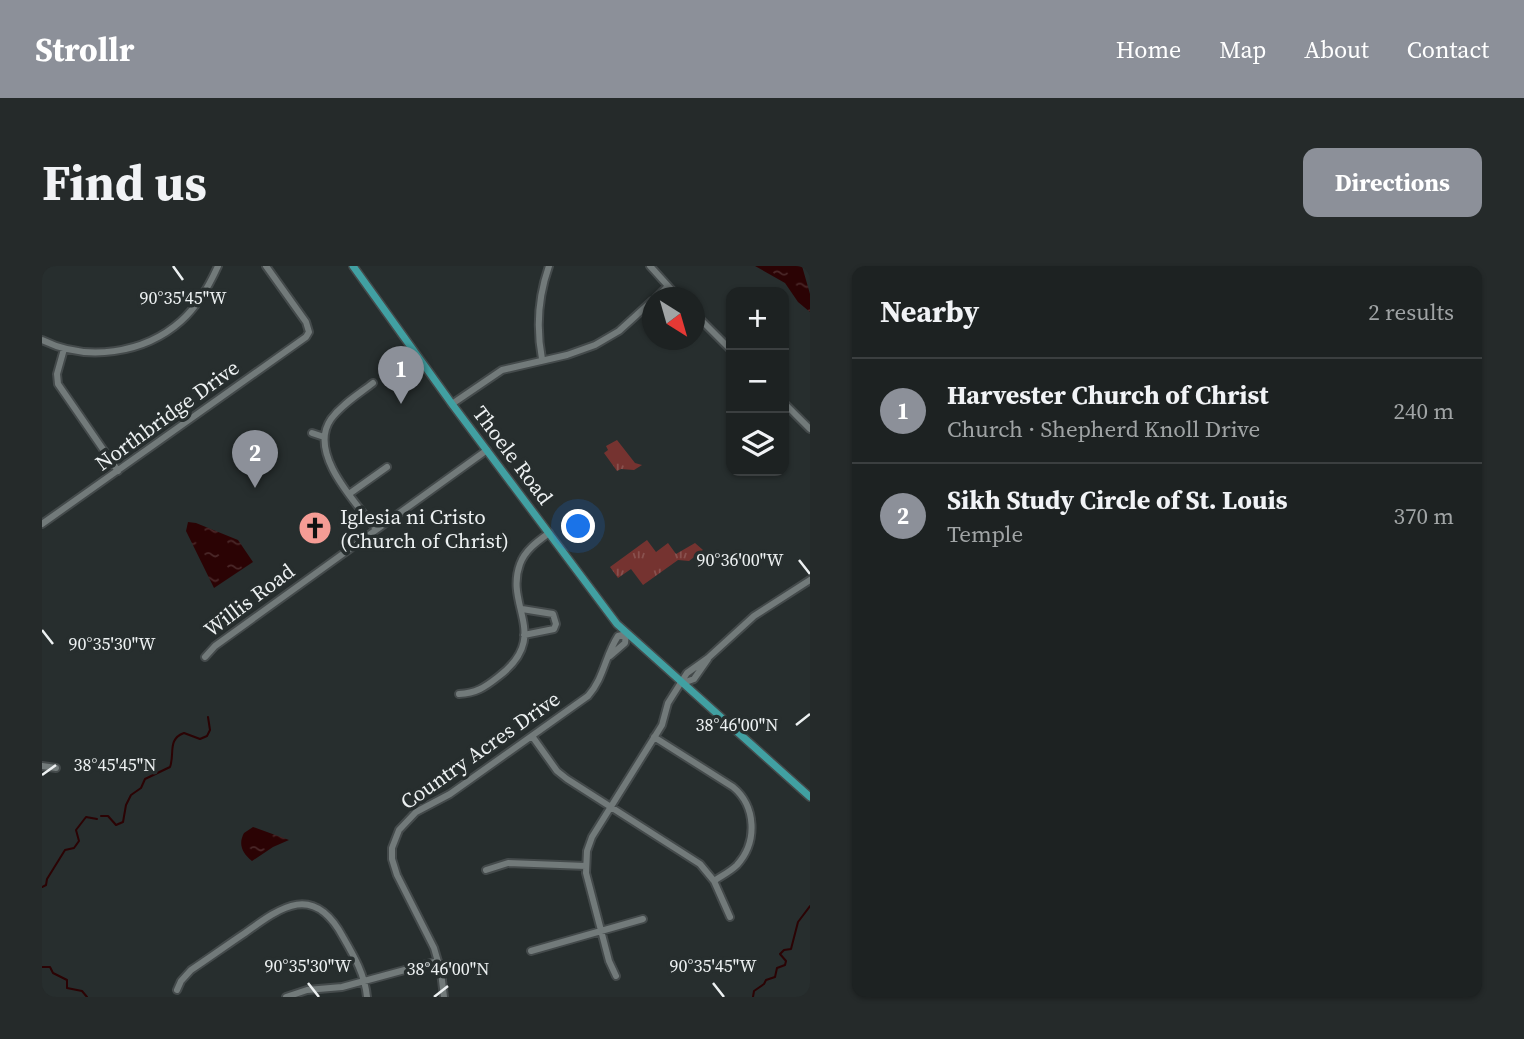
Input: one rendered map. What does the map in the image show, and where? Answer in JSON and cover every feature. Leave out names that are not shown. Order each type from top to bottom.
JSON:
[{"type":"main road","name":"Thoele Road","points":[[353,266],[601,606],[626,634],[810,797]]},
{"type":"street","points":[[42,340],[80,352],[114,351],[145,343],[164,334],[194,308],[218,266]]},
{"type":"street","name":"Northbridge Drive","points":[[42,524],[306,337],[309,332],[306,322],[266,266]]},
{"type":"street","points":[[542,359],[538,331],[539,304],[547,266]]},
{"type":"street","points":[[650,266],[668,286]]},
{"type":"street","points":[[452,404],[502,370],[596,345],[619,331],[642,310]]},
{"type":"street","points":[[705,323],[726,345]]},
{"type":"street","points":[[64,349],[57,374],[62,393],[118,471]]},
{"type":"street","points":[[373,383],[340,408],[329,422],[324,436],[327,459],[376,529]]},
{"type":"street","points":[[789,408],[810,429]]},
{"type":"street","points":[[312,433],[324,436]]},
{"type":"street","name":"Willis Road","points":[[205,657],[215,646],[487,450]]},
{"type":"street","points":[[349,494],[387,467]]},
{"type":"street","points":[[459,694],[477,692],[503,673],[520,653],[524,635],[522,609],[516,590],[520,564],[530,548],[550,533]]},
{"type":"street","points":[[616,975],[586,866],[589,843],[662,725],[671,696],[687,673],[708,658],[754,616],[810,580]]},
{"type":"street","points":[[522,609],[553,614],[556,624],[554,629],[524,635]]},
{"type":"street","name":"Country Acres Drive","points":[[444,997],[438,961],[425,928],[397,875],[391,855],[394,841],[402,826],[416,812],[450,794],[588,696],[597,685],[610,656],[611,647],[618,636],[626,634]]},
{"type":"street","points":[[532,736],[560,774],[692,858],[714,881],[730,917]]},
{"type":"street","points":[[654,737],[733,787],[743,796],[750,810],[752,826],[743,856],[734,867],[714,881]]},
{"type":"street","points":[[42,766],[56,768]]},
{"type":"street","points":[[486,870],[508,863],[586,866]]},
{"type":"street","points":[[177,990],[191,970],[270,915],[293,905],[313,906],[330,916],[365,981],[367,997]]},
{"type":"street","points":[[531,951],[643,919]]},
{"type":"street","points":[[286,997],[307,990],[342,987],[438,961]]},
{"type":"green space","points":[[617,440],[635,463],[642,465],[634,470],[617,471],[604,453],[608,450],[606,446]]},
{"type":"green space","points":[[647,540],[656,552],[668,543],[676,554],[695,543],[703,550],[689,561],[678,560],[643,585],[631,569],[618,578],[610,567]]},
{"type":"water","points":[[755,266],[802,266],[810,294],[810,312],[798,302],[785,283]]},
{"type":"water","points":[[188,522],[238,540],[253,562],[214,588],[186,531]]},
{"type":"water","points":[[253,827],[289,840],[252,861],[243,852],[241,841],[244,833]]},
{"type":"waterway","points":[[101,816],[108,816],[116,825],[123,822],[131,795],[141,788],[145,779],[170,767],[175,739],[184,733],[200,739],[207,736],[210,730],[208,717]]},
{"type":"waterway","points":[[42,887],[46,885],[65,850],[74,848],[79,841],[76,830],[86,817],[97,819]]},
{"type":"waterway","points":[[753,997],[754,991],[766,980],[775,977],[777,968],[785,965],[786,961],[780,954],[791,949],[798,922],[810,906]]},
{"type":"waterway","points":[[42,967],[50,967],[53,973],[67,980],[67,988],[82,991],[87,997]]},
{"type":"place","name":"Harvester Church of Christ","points":[[401,404]]},
{"type":"place","name":"Sikh Study Circle of St. Louis","points":[[255,488]]},
{"type":"place","name":"Iglesia ni Cristo (Church of Christ)","points":[[315,528]]}]
